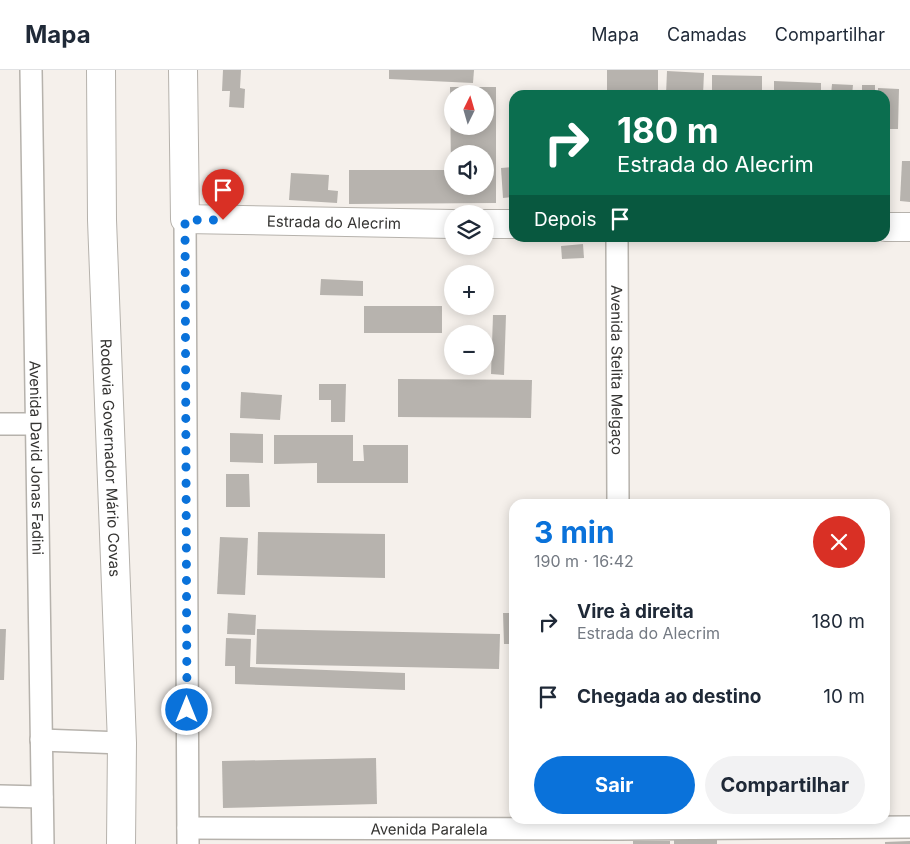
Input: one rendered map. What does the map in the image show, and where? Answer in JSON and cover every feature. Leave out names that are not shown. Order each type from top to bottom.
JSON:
[{"type":"main road","name":"Rodovia Governador Mário Covas","points":[[101,70],[102,220],[122,743],[121,844]]},
{"type":"main road","points":[[183,70],[185,220]]},
{"type":"main road","name":"Estrada do Alecrim","points":[[185,220],[444,224]]},
{"type":"main road","points":[[494,224],[509,224]]},
{"type":"main road","points":[[890,227],[910,227]]},
{"type":"street","name":"Avenida David Jonas Fadini","points":[[31,70],[43,844]]},
{"type":"street","points":[[185,220],[188,836]]},
{"type":"street","name":"Avenida Stelita Melgaço","points":[[617,242],[618,499]]},
{"type":"street","points":[[0,424],[36,424]]},
{"type":"street","points":[[41,740],[122,743]]},
{"type":"street","points":[[0,796],[42,798]]},
{"type":"street","name":"Avenida Paralela","points":[[188,836],[910,827]]},
{"type":"building","points":[[223,70],[241,70],[240,88],[245,89],[244,108],[229,107],[230,91],[222,91]]},
{"type":"building","points":[[389,70],[474,70],[473,83],[389,79]]},
{"type":"building","points":[[607,70],[658,70],[658,90],[607,90]]},
{"type":"building","points":[[667,71],[704,73],[703,90],[666,90]]},
{"type":"building","points":[[712,75],[762,76],[762,90],[712,90]]},
{"type":"building","points":[[774,81],[821,83],[821,90],[774,90]]},
{"type":"building","points":[[832,84],[853,85],[852,90],[831,90]]},
{"type":"building","points":[[862,85],[875,85],[875,90],[862,90]]},
{"type":"building","points":[[494,87],[496,87],[496,203],[349,204],[349,170],[444,170],[444,195],[494,195],[494,145],[451,145],[451,135],[494,135]]},
{"type":"building","points":[[878,88],[899,89],[898,129],[890,129],[890,90],[878,90]]},
{"type":"building","points":[[902,161],[910,161],[910,202],[900,201]]},
{"type":"building","points":[[509,167],[509,197],[503,198],[501,168]]},
{"type":"building","points":[[291,173],[329,175],[328,190],[338,191],[337,203],[289,200]]},
{"type":"building","points":[[583,244],[584,258],[562,259],[561,246]]},
{"type":"building","points":[[321,279],[363,281],[363,296],[320,295]]},
{"type":"building","points":[[364,306],[442,306],[442,333],[364,333]]},
{"type":"building","points":[[493,315],[506,315],[504,375],[494,374]]},
{"type":"building","points":[[398,379],[532,380],[531,418],[398,417]]},
{"type":"building","points":[[319,384],[346,384],[345,422],[331,422],[331,400],[319,400]]},
{"type":"building","points":[[241,392],[282,395],[280,420],[240,418]]},
{"type":"building","points":[[230,433],[263,434],[263,463],[230,462]]},
{"type":"building","points":[[274,435],[353,435],[353,461],[364,461],[363,445],[408,445],[408,483],[317,483],[317,463],[274,464]]},
{"type":"building","points":[[226,474],[249,474],[250,507],[226,507]]},
{"type":"building","points":[[258,532],[385,534],[385,578],[257,575]]},
{"type":"building","points":[[220,537],[248,538],[245,595],[217,594]]},
{"type":"building","points":[[228,613],[256,615],[255,635],[227,634]]},
{"type":"building","points":[[503,613],[509,613],[509,644],[504,644]]},
{"type":"building","points":[[0,629],[6,629],[4,680],[0,680]]},
{"type":"building","points":[[257,629],[500,634],[499,669],[256,664]]},
{"type":"building","points":[[226,638],[251,639],[250,667],[405,673],[405,690],[235,684],[235,666],[225,666]]},
{"type":"building","points":[[376,758],[377,804],[223,808],[222,761]]},
{"type":"building","points":[[674,839],[717,839],[717,844],[674,844]]},
{"type":"building","points":[[633,841],[670,841],[670,844],[633,844]]},
{"type":"building","points":[[910,841],[910,844],[885,844],[885,842]]},
{"type":"route","points":[[187,710],[185,220],[223,220]]}]
